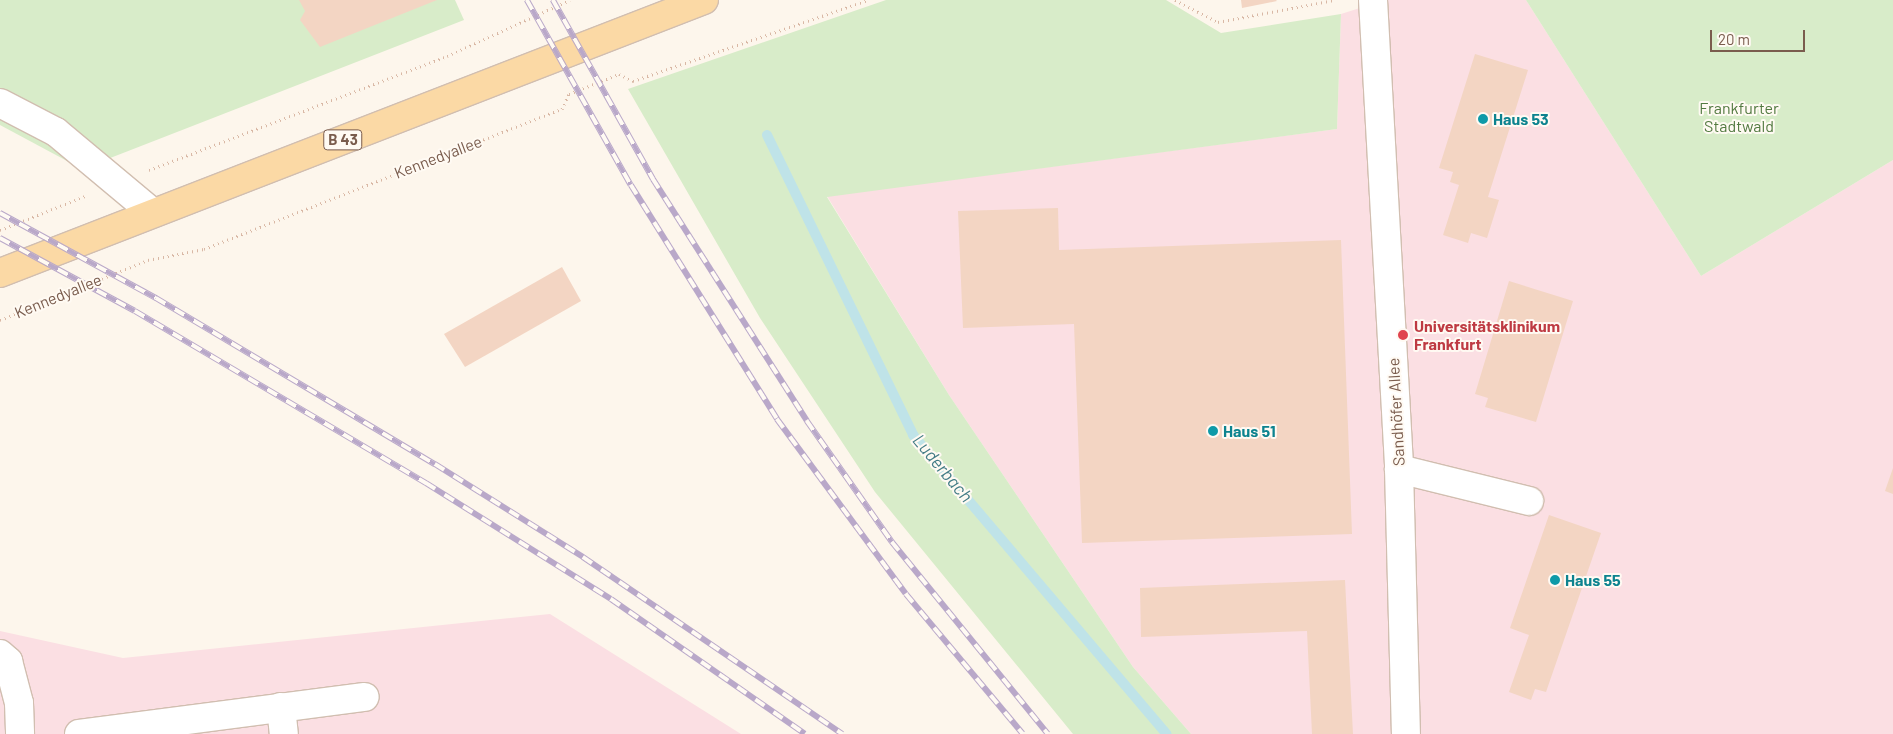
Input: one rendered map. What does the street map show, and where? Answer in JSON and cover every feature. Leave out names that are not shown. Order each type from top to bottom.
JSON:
[{"type":"main road","name":"B 43","points":[[0,273],[691,2]]},
{"type":"street","name":"Sandhöfer Allee","points":[[1374,0],[1399,469],[1406,734]]},
{"type":"street","points":[[0,103],[56,132],[120,182],[153,213]]},
{"type":"street","points":[[1399,469],[1529,501]]},
{"type":"street","points":[[0,654],[8,661],[19,703],[20,734]]},
{"type":"street","points":[[79,734],[365,697]]},
{"type":"street","points":[[282,707],[284,734]]},
{"type":"path","points":[[0,230],[447,56],[570,0]]},
{"type":"path","name":"Kennedyallee","points":[[0,320],[148,260],[204,249],[562,109],[569,94],[619,74],[633,81],[868,0]]},
{"type":"path","points":[[1175,0],[1218,22],[1334,0]]},
{"type":"shaded area","name":"Universitätsklinikum Frankfurt","points":[[1385,0],[1526,0],[1701,276],[1893,160],[1893,734],[1191,734],[1133,667],[949,395],[827,196],[1337,129],[1341,14]]},
{"type":"shaded area","points":[[550,614],[741,734],[0,734],[0,631],[123,658]]},
{"type":"green space","points":[[0,0],[455,0],[464,20],[82,169],[0,125]]},
{"type":"green space","points":[[886,0],[1166,0],[1221,33],[1341,14],[1337,129],[827,197],[949,395],[1133,667],[1191,734],[1073,734],[875,492],[760,318],[628,89]]},
{"type":"green space","name":"Frankfurter Stadtwald","points":[[1526,0],[1893,0],[1893,160],[1701,276]]},
{"type":"building","points":[[299,0],[437,0],[320,47],[300,20],[305,11]]},
{"type":"building","points":[[1241,0],[1276,0],[1277,1],[1242,8]]},
{"type":"building","name":"Haus 53","points":[[1475,54],[1528,70],[1488,197],[1499,200],[1487,238],[1471,233],[1468,243],[1443,235],[1459,185],[1450,182],[1453,172],[1439,168]]},
{"type":"building","name":"Haus 51","points":[[1058,208],[1059,250],[1341,240],[1352,534],[1082,543],[1074,324],[963,328],[958,211]]},
{"type":"building","points":[[562,267],[581,301],[465,367],[444,334]]},
{"type":"building","points":[[1509,281],[1573,301],[1536,422],[1485,407],[1488,398],[1475,394]]},
{"type":"building","points":[[1893,468],[1893,494],[1885,491]]},
{"type":"building","name":"Haus 55","points":[[1549,515],[1601,533],[1546,692],[1535,689],[1531,700],[1509,692],[1529,635],[1510,628]]},
{"type":"building","points":[[1345,580],[1353,734],[1312,734],[1307,631],[1141,637],[1140,588]]},
{"type":"waterway","name":"Luderbach","points":[[767,135],[913,435],[1167,734]]},
{"type":"railway","points":[[527,0],[631,185],[777,419],[906,594],[1023,734]]},
{"type":"railway","points":[[553,0],[653,179],[807,421],[892,542],[1048,734]]},
{"type":"railway","points":[[0,213],[156,298],[435,464],[583,557],[842,734]]},
{"type":"railway","points":[[0,238],[135,311],[426,483],[611,599],[805,734]]},
{"type":"place","name":"Haus 53","points":[[1483,119]]},
{"type":"place","name":"Universitätsklinikum Frankfurt","points":[[1403,335]]},
{"type":"place","name":"Haus 51","points":[[1213,431]]},
{"type":"place","name":"Haus 55","points":[[1555,580]]}]
